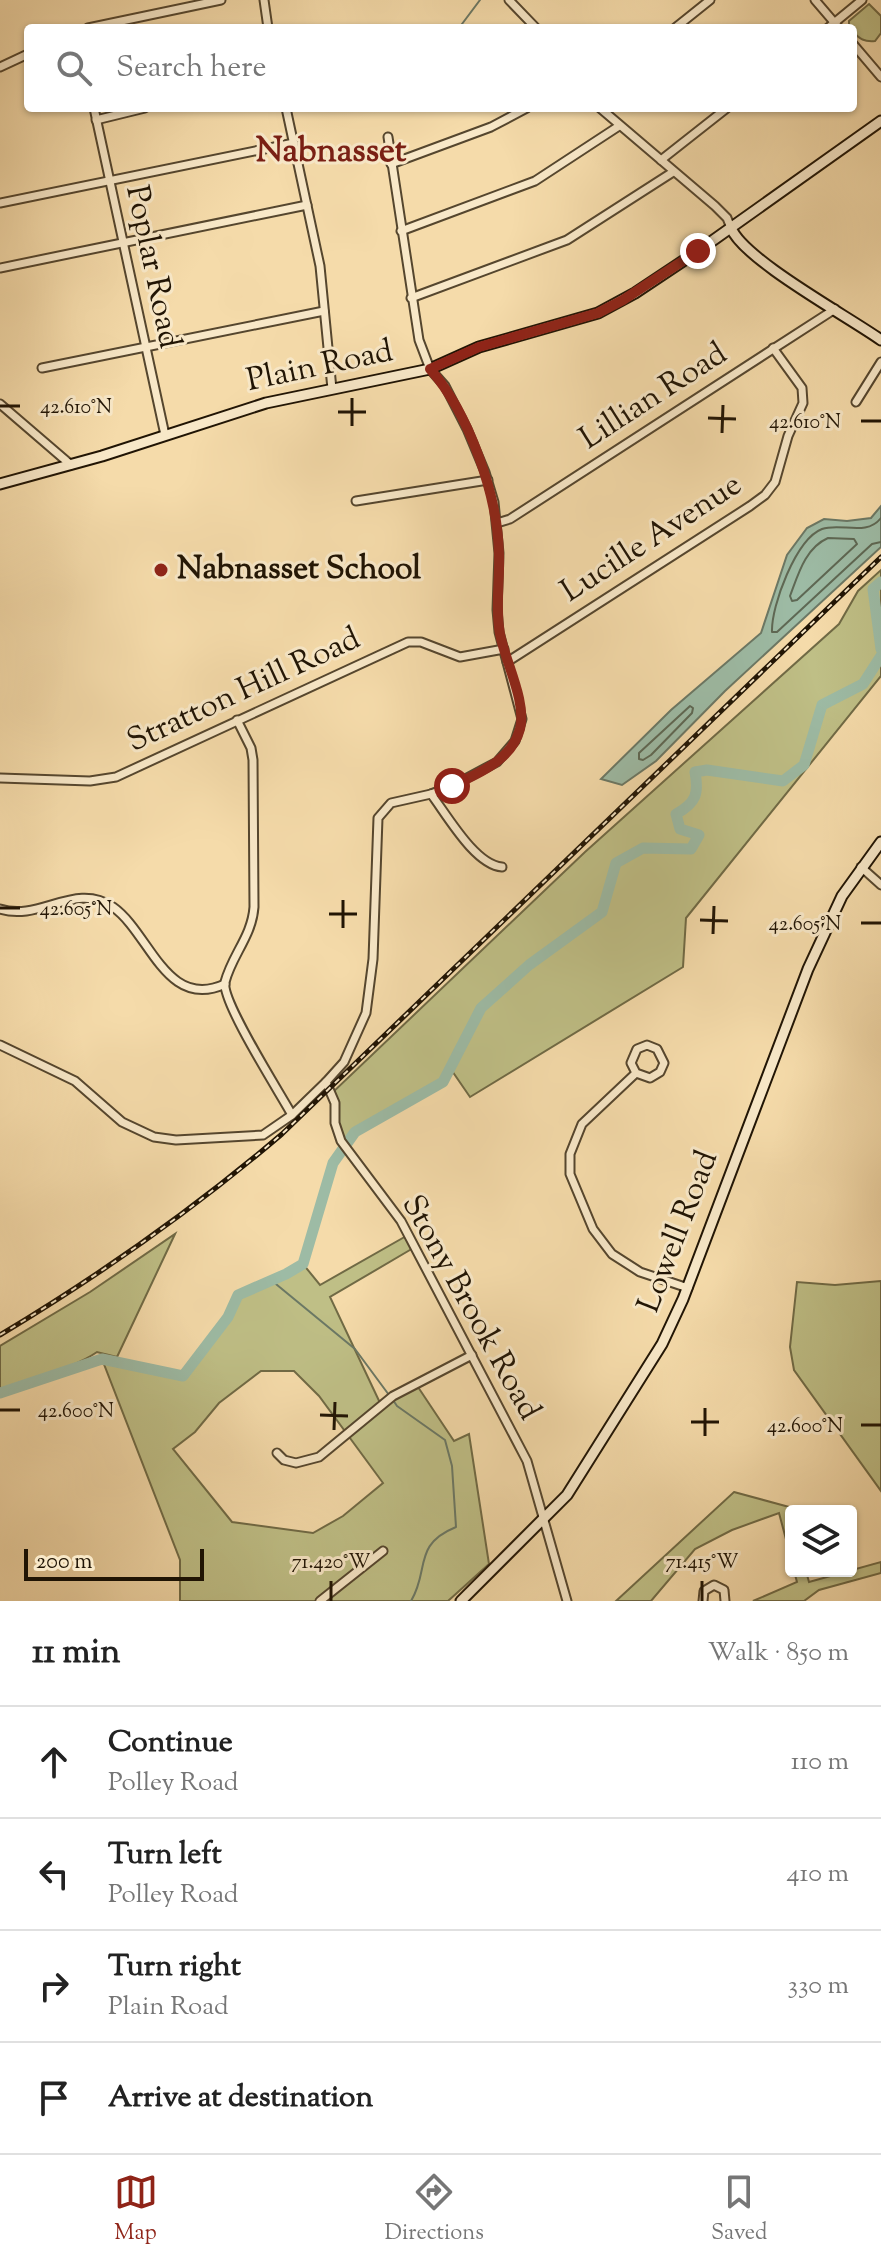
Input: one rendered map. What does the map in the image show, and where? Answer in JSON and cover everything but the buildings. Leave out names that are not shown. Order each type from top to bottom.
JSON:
[{"type":"street","points":[[107,24],[221,0]]},
{"type":"street","points":[[264,0],[267,24]]},
{"type":"street","points":[[509,0],[532,24]]},
{"type":"street","points":[[680,24],[710,0]]},
{"type":"street","points":[[815,0],[833,24]]},
{"type":"street","points":[[836,24],[862,0]]},
{"type":"street","points":[[857,49],[881,77]]},
{"type":"street","points":[[0,67],[24,56]]},
{"type":"street","name":"Poplar Road","points":[[95,112],[165,435]]},
{"type":"street","points":[[96,120],[129,112]]},
{"type":"street","points":[[287,112],[320,266],[332,389]]},
{"type":"street","points":[[391,164],[491,127],[519,112]]},
{"type":"street","points":[[604,112],[715,206],[727,218],[734,236],[746,247],[881,340]]},
{"type":"street","points":[[661,160],[722,112]]},
{"type":"street","name":"Plain Road","points":[[0,484],[71,465],[266,403],[430,369],[479,347],[583,318],[612,306],[731,228],[881,121]]},
{"type":"street","points":[[401,231],[535,181],[619,126]]},
{"type":"street","points":[[0,1045],[75,1081],[122,1122],[154,1137],[190,1140],[263,1135],[292,1115],[326,1082],[344,1062],[363,1024],[373,959],[378,818],[391,803],[431,794],[476,775],[497,762],[515,741],[522,719],[497,610],[497,523],[488,480],[452,399],[430,369],[414,324],[388,137]]},
{"type":"street","points":[[0,203],[294,143]]},
{"type":"street","points":[[411,298],[567,240],[673,172]]},
{"type":"street","points":[[0,268],[307,205]]},
{"type":"street","name":"Lillian Road","points":[[497,523],[510,519],[835,309]]},
{"type":"street","points":[[42,368],[324,311]]},
{"type":"street","name":"Lucille Avenue","points":[[507,662],[750,506],[770,490],[804,399],[802,388],[773,348]]},
{"type":"street","points":[[856,402],[881,362]]},
{"type":"street","points":[[0,404],[48,442],[71,465]]},
{"type":"street","points":[[356,501],[488,480]]},
{"type":"street","name":"Stratton Hill Road","points":[[0,778],[105,780],[408,642],[421,642],[460,657],[504,649]]},
{"type":"street","points":[[237,720],[251,748],[253,760],[254,907],[249,931],[225,990],[292,1115]]},
{"type":"street","points":[[431,794],[476,853],[502,867]]},
{"type":"street","name":"Lowell Road","points":[[461,1601],[545,1519],[579,1478],[662,1344],[688,1288],[808,969],[842,896],[881,842]]},
{"type":"street","points":[[861,867],[881,885]]},
{"type":"street","points":[[0,909],[23,913],[70,898],[94,898],[121,914],[172,978],[190,988],[225,984]]},
{"type":"street","points":[[647,1045],[657,1049],[664,1063],[660,1072],[650,1078],[636,1073],[631,1058],[637,1049],[647,1045]]},
{"type":"street","points":[[636,1073],[582,1124],[570,1154],[570,1174],[593,1229],[612,1254],[640,1272],[688,1288]]},
{"type":"street","name":"Stony Brook Road","points":[[326,1082],[335,1103],[335,1123],[341,1141],[401,1221],[527,1461],[567,1601]]},
{"type":"street","points":[[277,1453],[288,1461],[311,1461],[327,1452],[393,1396],[472,1355]]},
{"type":"street","points":[[320,1601],[383,1551]]},
{"type":"street","points":[[703,1601],[704,1591],[714,1585],[724,1590],[725,1601]]},
{"type":"green space","points":[[869,4],[881,16],[881,33],[875,41],[862,40],[857,36],[857,24],[849,24]]},
{"type":"green space","points":[[881,570],[881,676],[686,918],[683,967],[470,1097],[450,1068],[443,1082],[341,1141],[332,1093],[585,852],[839,624],[858,591]]},
{"type":"green space","points":[[175,1234],[117,1357],[97,1352],[75,1364],[0,1391],[0,1346],[90,1292]]},
{"type":"green space","points":[[408,1235],[415,1247],[330,1297],[381,1405],[416,1384],[454,1441],[469,1434],[489,1564],[448,1601],[180,1601],[180,1560],[102,1359],[183,1375],[227,1317],[238,1295],[303,1264],[320,1285]],"holes":[[[261,1371],[294,1371],[319,1396],[383,1483],[343,1516],[313,1533],[232,1522],[173,1449],[195,1432],[219,1403]]]},
{"type":"green space","points":[[881,1281],[881,1491],[794,1370],[790,1347],[797,1282],[835,1285]]},
{"type":"green space","points":[[734,1492],[785,1506],[785,1536],[779,1513],[732,1530],[695,1549],[651,1601],[616,1601]]},
{"type":"green space","points":[[881,1562],[881,1573],[819,1590],[804,1601],[753,1601],[797,1582],[796,1577],[808,1577],[809,1582],[827,1577],[857,1577],[857,1569]]},
{"type":"water","points":[[881,506],[881,547],[725,691],[656,761],[622,785],[601,779],[671,710],[761,633],[787,555],[807,528],[824,519],[847,521],[871,518]]},
{"type":"waterway","points":[[462,24],[480,0]]},
{"type":"waterway","points":[[881,582],[873,589],[881,649]]},
{"type":"waterway","points":[[0,1393],[102,1359],[183,1376],[228,1317],[238,1295],[303,1264],[333,1163],[355,1132],[443,1082],[481,1008],[529,965],[602,912],[616,863],[643,848],[691,849],[699,835],[680,829],[676,814],[688,806],[694,797],[697,786],[695,772],[707,770],[783,781],[804,765],[822,705],[863,684],[881,656]]},
{"type":"waterway","points":[[271,1280],[355,1349],[389,1395]]},
{"type":"waterway","points":[[393,1400],[445,1440],[452,1466],[456,1527],[442,1534],[427,1550],[417,1590],[411,1601]]},
{"type":"railway","points":[[0,1335],[145,1240],[282,1134],[881,557]]},
{"type":"place","name":"Nabnasset School","points":[[161,570]]},
{"type":"district","name":"Nabnasset","points":[[331,152]]},
{"type":"route","points":[[452,786],[497,762],[515,741],[522,719],[499,632],[499,553],[494,502],[467,429],[445,386],[430,369],[479,347],[598,313],[698,251]]}]
